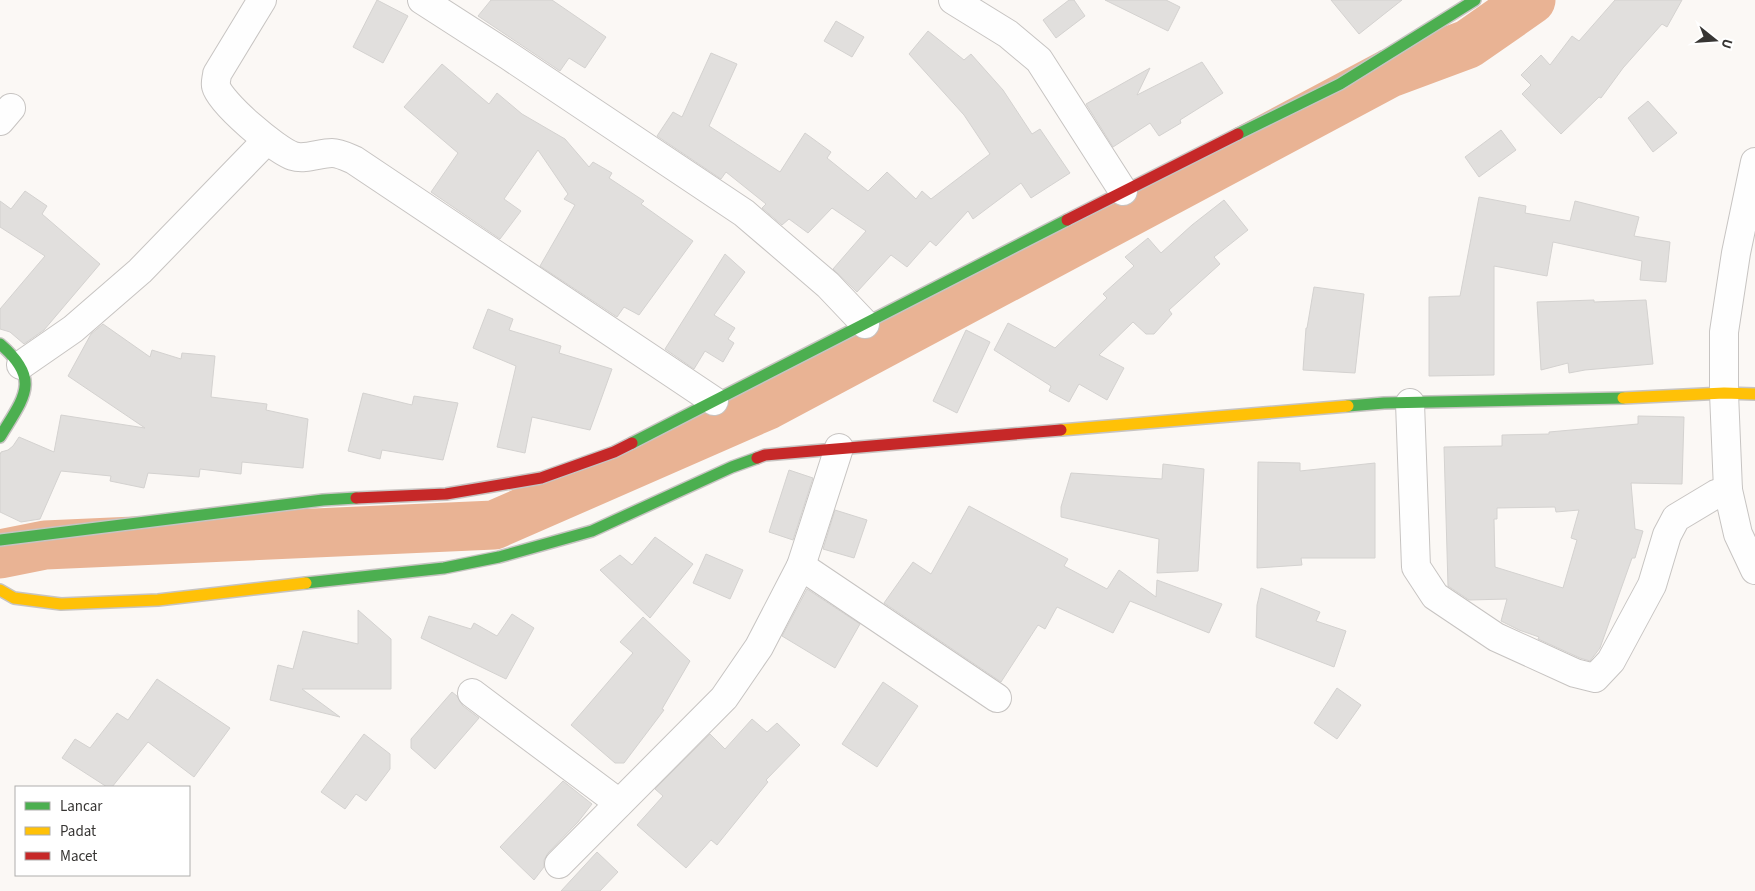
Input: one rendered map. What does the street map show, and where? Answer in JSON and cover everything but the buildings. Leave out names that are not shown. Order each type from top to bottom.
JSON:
[{"type":"street","points":[[262,0],[217,74],[216,86],[241,118],[267,140],[294,156],[332,153],[354,160],[714,401]]},
{"type":"street","points":[[422,0],[744,213],[828,285],[864,324]]},
{"type":"street","points":[[953,0],[1008,34],[1039,60],[1123,191]]},
{"type":"street","points":[[0,540],[324,500],[446,494],[541,478],[614,452],[1123,191],[1340,84],[1465,2]]},
{"type":"street","points":[[21,365],[73,329],[140,270],[267,140]]},
{"type":"street","points":[[1755,162],[1736,253],[1724,332],[1724,393],[1714,496],[1738,534],[1755,570]]},
{"type":"street","points":[[0,344],[21,365],[25,374],[26,385],[0,437]]},
{"type":"street","points":[[0,590],[14,598],[62,604],[158,600],[444,568],[499,557],[592,531],[732,467],[765,455],[1374,404],[1724,393],[1755,394]]},
{"type":"street","points":[[1410,402],[1416,567],[1435,596],[1496,637],[1575,673],[1595,678],[1611,661],[1652,586],[1668,535],[1676,518],[1714,496]]},
{"type":"street","points":[[559,864],[724,698],[759,647],[801,566],[839,448]]},
{"type":"street","points":[[801,566],[997,698]]},
{"type":"street","points":[[472,693],[619,803]]},
{"type":"waterway","points":[[0,554],[45,545],[494,525],[768,405],[1390,73],[1468,44],[1531,0]]},
{"type":"traffic: fast","points":[[1238,134],[1340,84],[1475,0]]},
{"type":"traffic: fast","points":[[632,443],[1067,220]]},
{"type":"traffic: fast","points":[[0,344],[21,368],[25,379],[22,399],[0,437]]},
{"type":"traffic: fast","points":[[1348,406],[1384,403],[1623,398]]},
{"type":"traffic: fast","points":[[306,583],[444,568],[499,557],[592,531],[732,467],[757,458]]},
{"type":"traffic: fast","points":[[0,540],[323,500],[356,498]]},
{"type":"traffic: slow","points":[[1623,398],[1724,393],[1755,394]]},
{"type":"traffic: slow","points":[[1061,430],[1348,406]]},
{"type":"traffic: slow","points":[[0,590],[14,598],[61,604],[158,600],[306,583]]},
{"type":"traffic: jam","points":[[1067,220],[1238,134]]},
{"type":"traffic: jam","points":[[757,458],[765,455],[1061,430]]},
{"type":"traffic: jam","points":[[356,498],[446,494],[541,478],[614,452],[632,443]]}]
